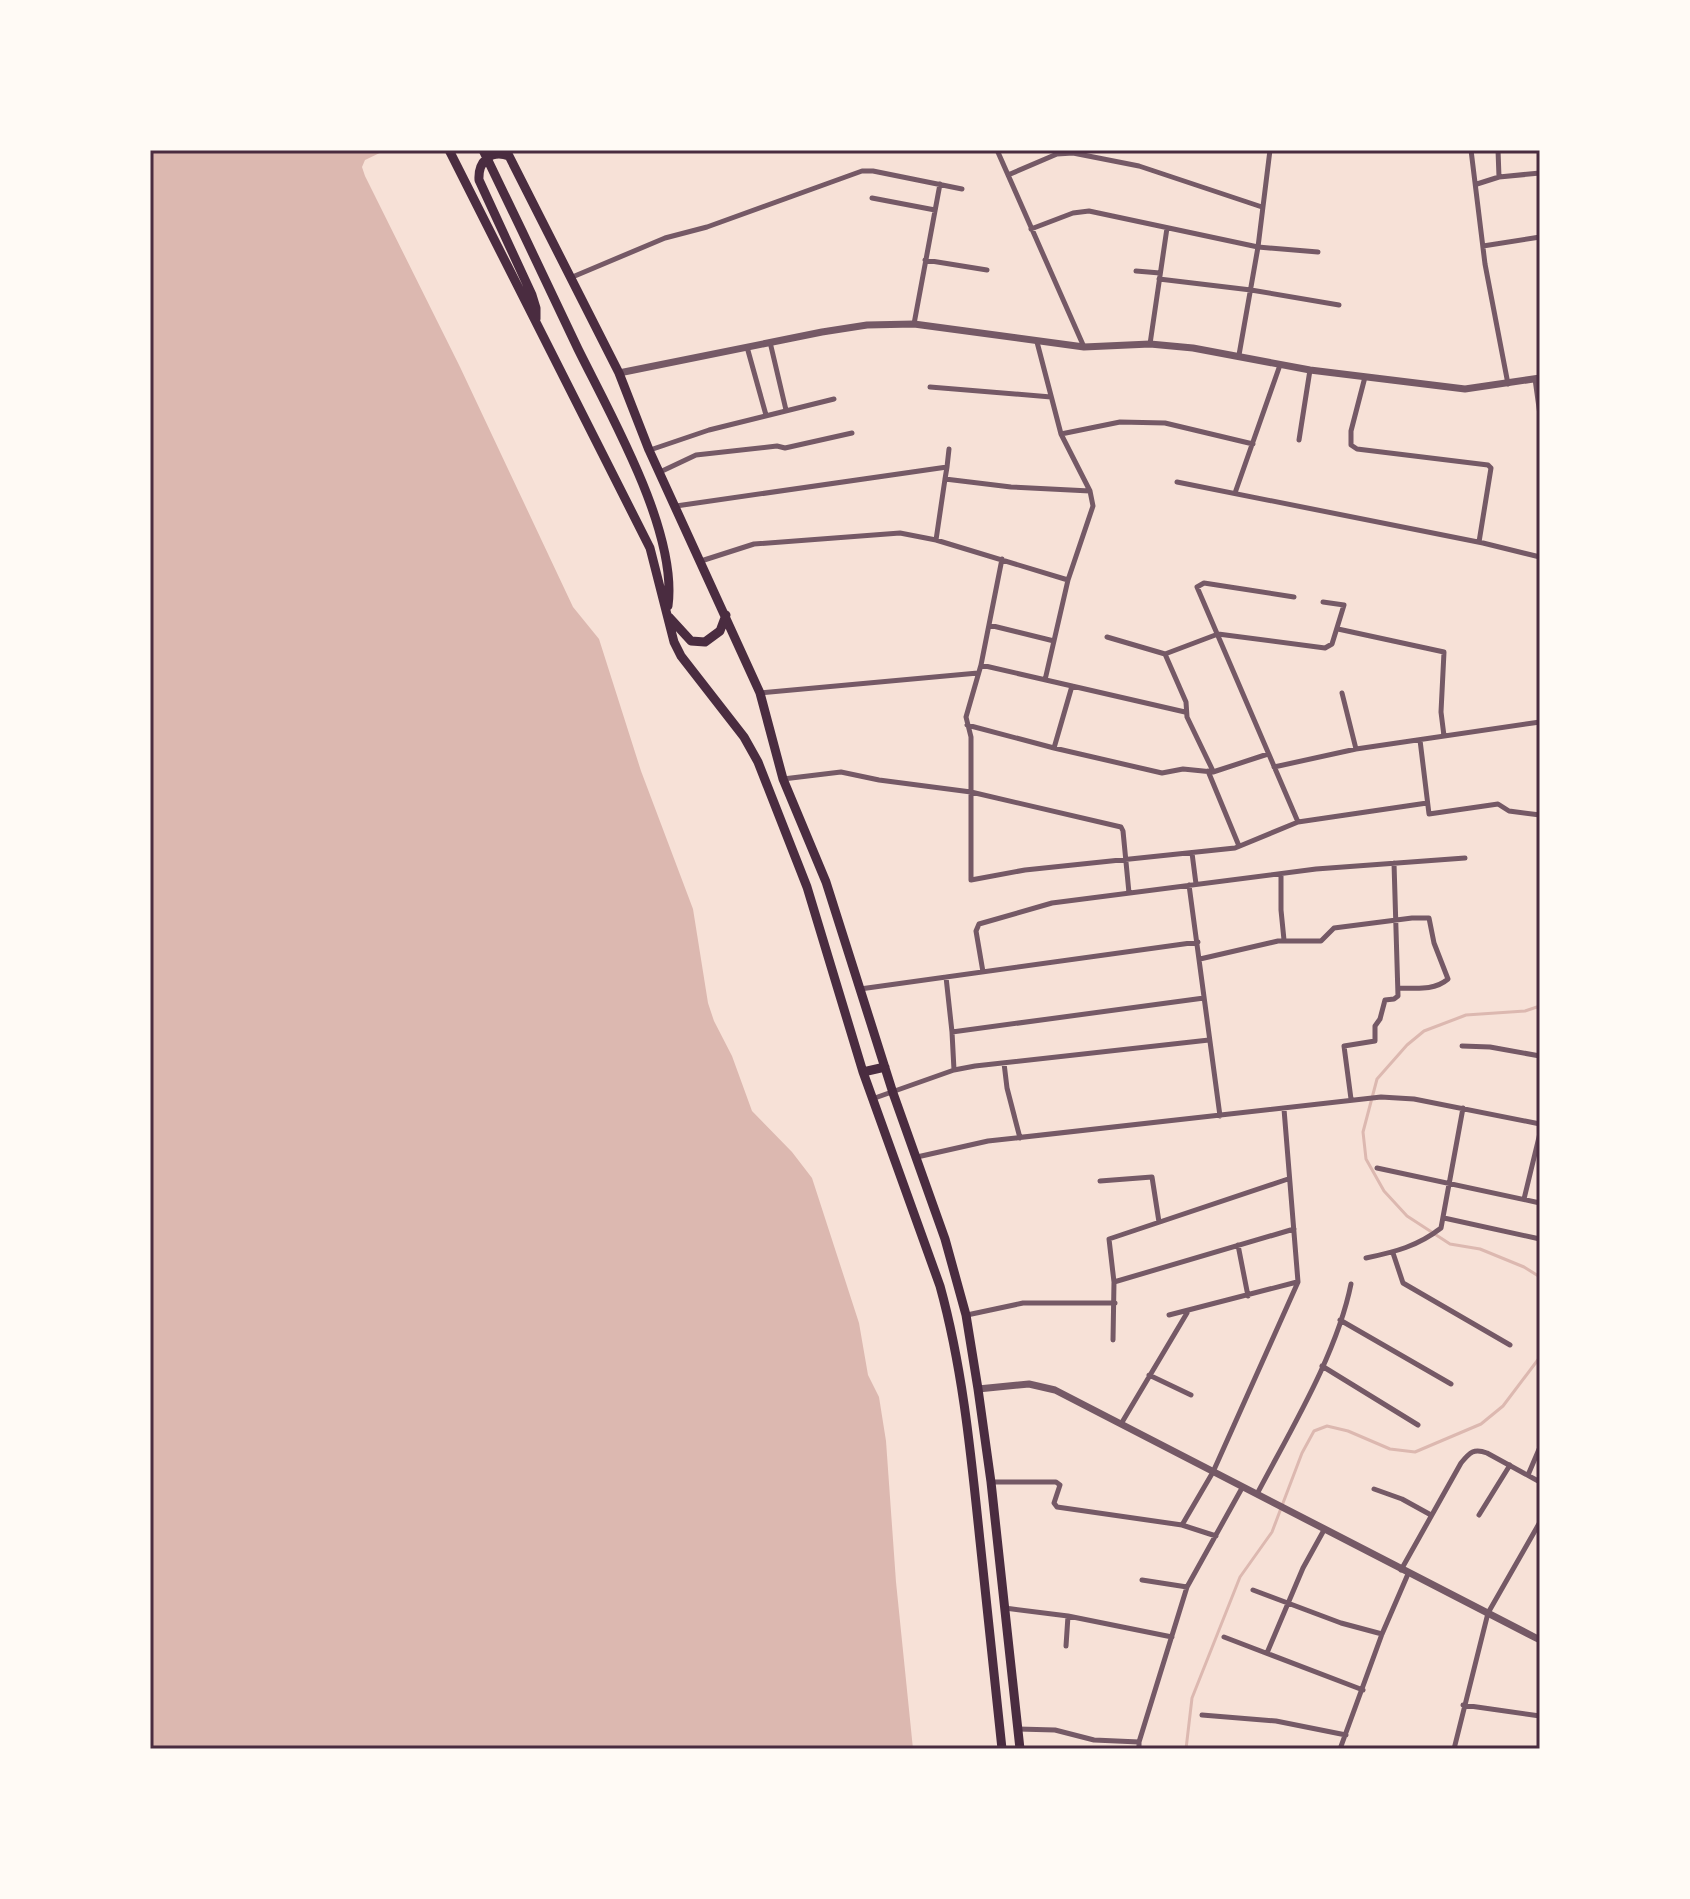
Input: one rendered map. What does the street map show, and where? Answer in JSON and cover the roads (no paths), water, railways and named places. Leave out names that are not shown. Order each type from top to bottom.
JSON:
[{"type":"highway","points":[[449,150],[650,548],[674,642],[681,656],[744,737],[758,762],[807,887],[863,1072],[949,1316],[978,1524],[1002,1749]]},
{"type":"highway","points":[[483,150],[617,430],[650,506],[669,577],[667,614],[685,635],[697,642],[711,639],[720,631],[726,615]]},
{"type":"highway","points":[[536,322],[532,295],[479,180],[480,165],[485,158],[495,154],[508,153],[619,373],[649,450],[760,693],[783,779],[826,882],[893,1093],[945,1239],[966,1315],[978,1389],[1020,1749]]},
{"type":"highway","points":[[863,1072],[885,1067]]},
{"type":"highway","points":[[978,1524],[995,1521]]},
{"type":"street","points":[[997,150],[1084,347]]},
{"type":"street","points":[[1239,355],[1258,247],[1270,150]]},
{"type":"street","points":[[1471,150],[1483,246],[1508,384]]},
{"type":"street","points":[[1498,150],[1499,177]]},
{"type":"street","points":[[1008,175],[1057,154],[1073,153],[1139,166],[1262,207]]},
{"type":"street","points":[[570,278],[665,238],[707,227],[862,171],[962,189]]},
{"type":"street","points":[[1477,184],[1499,177],[1540,173]]},
{"type":"street","points":[[914,324],[940,184]]},
{"type":"street","points":[[872,198],[935,210]]},
{"type":"street","points":[[1031,229],[1073,213],[1089,211],[1258,247],[1318,252]]},
{"type":"street","points":[[1150,344],[1167,228]]},
{"type":"street","points":[[1483,246],[1540,237]]},
{"type":"street","points":[[925,260],[987,270]]},
{"type":"street","points":[[1136,271],[1339,305]]},
{"type":"street","points":[[619,373],[867,325],[914,324],[1084,347],[1150,344],[1239,355],[1310,370],[1465,389],[1538,378],[1540,415]]},
{"type":"street","points":[[770,342],[786,410]]},
{"type":"street","points":[[1037,342],[1061,434],[1090,491],[1093,506],[1068,580],[1045,680]]},
{"type":"street","points":[[747,347],[766,415]]},
{"type":"street","points":[[1235,493],[1280,364]]},
{"type":"street","points":[[1299,440],[1310,370]]},
{"type":"street","points":[[1366,376],[1351,431],[1351,445],[1357,449],[1490,466],[1490,490],[1479,542]]},
{"type":"street","points":[[930,387],[1051,397]]},
{"type":"street","points":[[649,450],[709,430],[834,399]]},
{"type":"street","points":[[1061,434],[1120,422],[1154,422],[1253,444]]},
{"type":"street","points":[[660,472],[696,455],[777,446],[785,448],[852,433]]},
{"type":"street","points":[[936,540],[949,449]]},
{"type":"street","points":[[676,506],[947,467]]},
{"type":"street","points":[[945,479],[1011,487],[1090,491]]},
{"type":"street","points":[[1177,482],[1540,557]]},
{"type":"street","points":[[701,561],[754,544],[900,533],[936,540],[1068,580]]},
{"type":"street","points":[[1002,559],[981,665],[966,717],[971,737],[971,880],[1025,870],[1239,846],[1298,822],[1427,803]]},
{"type":"street","points":[[1294,597],[1200,584],[1197,587],[1298,822]]},
{"type":"street","points":[[1107,637],[1165,654],[1218,634],[1325,648],[1332,644],[1344,605],[1323,602]]},
{"type":"street","points":[[989,625],[1054,641]]},
{"type":"street","points":[[1338,629],[1444,652],[1441,712],[1444,736]]},
{"type":"street","points":[[1165,654],[1239,846]]},
{"type":"street","points":[[981,665],[1185,712]]},
{"type":"street","points":[[760,693],[978,673]]},
{"type":"street","points":[[1054,748],[1072,686]]},
{"type":"street","points":[[1342,693],[1356,749]]},
{"type":"street","points":[[1274,767],[1356,749],[1540,722]]},
{"type":"street","points":[[967,725],[1162,773],[1183,769],[1211,772],[1268,754]]},
{"type":"street","points":[[1420,740],[1429,814],[1498,804],[1509,811],[1540,815]]},
{"type":"street","points":[[783,779],[841,772],[971,792],[1121,827],[1129,893]]},
{"type":"street","points":[[1192,853],[1198,942],[1220,1116]]},
{"type":"street","points":[[983,972],[976,931],[979,924],[1052,903],[1281,874],[1465,858]]},
{"type":"street","points":[[1351,1099],[1344,1046],[1375,1041],[1375,1026],[1385,1000],[1397,998],[1399,988],[1394,863]]},
{"type":"street","points":[[1281,874],[1284,941]]},
{"type":"street","points":[[1200,959],[1284,941],[1321,941],[1334,928],[1425,917],[1432,921],[1434,943],[1447,976],[1446,982],[1420,989],[1399,988]]},
{"type":"street","points":[[859,989],[1198,942]]},
{"type":"street","points":[[946,977],[954,1070]]},
{"type":"street","points":[[952,1032],[1204,998]]},
{"type":"street","points":[[872,1099],[954,1070],[1209,1040]]},
{"type":"street","points":[[1462,1046],[1490,1047],[1540,1056]]},
{"type":"street","points":[[1004,1063],[1020,1138]]},
{"type":"street","points":[[916,1157],[988,1141],[1381,1097],[1414,1099],[1540,1124]]},
{"type":"street","points":[[1366,1258],[1393,1253],[1423,1242],[1441,1228],[1463,1108]]},
{"type":"street","points":[[1182,1525],[1213,1472],[1298,1282],[1284,1109]]},
{"type":"street","points":[[1524,1199],[1540,1133]]},
{"type":"street","points":[[1377,1168],[1540,1203]]},
{"type":"street","points":[[1100,1181],[1152,1177],[1159,1222]]},
{"type":"street","points":[[1113,1340],[1115,1303],[1109,1239],[1288,1179]]},
{"type":"street","points":[[1444,1218],[1540,1239]]},
{"type":"street","points":[[1114,1282],[1294,1229]]},
{"type":"street","points":[[1238,1245],[1248,1296]]},
{"type":"street","points":[[1393,1253],[1403,1283],[1510,1345]]},
{"type":"street","points":[[1169,1315],[1298,1282]]},
{"type":"street","points":[[1256,1495],[1322,1366],[1351,1284]]},
{"type":"street","points":[[966,1315],[1023,1303],[1115,1303]]},
{"type":"street","points":[[1121,1424],[1188,1312]]},
{"type":"street","points":[[1340,1320],[1451,1384]]},
{"type":"street","points":[[1322,1366],[1418,1425]]},
{"type":"street","points":[[1149,1375],[1191,1395]]},
{"type":"street","points":[[978,1389],[1041,1385],[1539,1638]]},
{"type":"street","points":[[1528,1475],[1540,1447]]},
{"type":"street","points":[[1340,1749],[1405,1572],[1431,1515],[1461,1463],[1472,1451],[1478,1450],[1540,1482]]},
{"type":"street","points":[[1479,1515],[1510,1465]]},
{"type":"street","points":[[991,1482],[1056,1482],[1060,1485],[1054,1503],[1057,1507],[1182,1525],[1216,1536]]},
{"type":"street","points":[[1018,1729],[1055,1730],[1094,1740],[1139,1745],[1187,1587],[1242,1488]]},
{"type":"street","points":[[1374,1489],[1402,1499],[1431,1515]]},
{"type":"street","points":[[1454,1749],[1488,1613],[1540,1522]]},
{"type":"street","points":[[1267,1653],[1324,1530]]},
{"type":"street","points":[[1142,1580],[1187,1587]]},
{"type":"street","points":[[1253,1590],[1341,1623],[1382,1634]]},
{"type":"street","points":[[1005,1608],[1068,1616],[1172,1637]]},
{"type":"street","points":[[1066,1646],[1068,1616]]},
{"type":"street","points":[[1224,1637],[1363,1690]]},
{"type":"street","points":[[1463,1705],[1540,1716]]},
{"type":"street","points":[[1202,1715],[1276,1721],[1346,1735]]},
{"type":"waterway","points":[[1540,1006],[1525,1011],[1466,1015],[1424,1031],[1377,1079],[1363,1132],[1366,1159],[1384,1191],[1407,1216],[1450,1244],[1480,1249],[1540,1277]]},
{"type":"waterway","points":[[1186,1749],[1192,1698],[1240,1577],[1272,1532],[1302,1453],[1314,1431],[1327,1426],[1348,1431],[1390,1449],[1415,1452],[1481,1424],[1503,1406],[1540,1357]]}]
